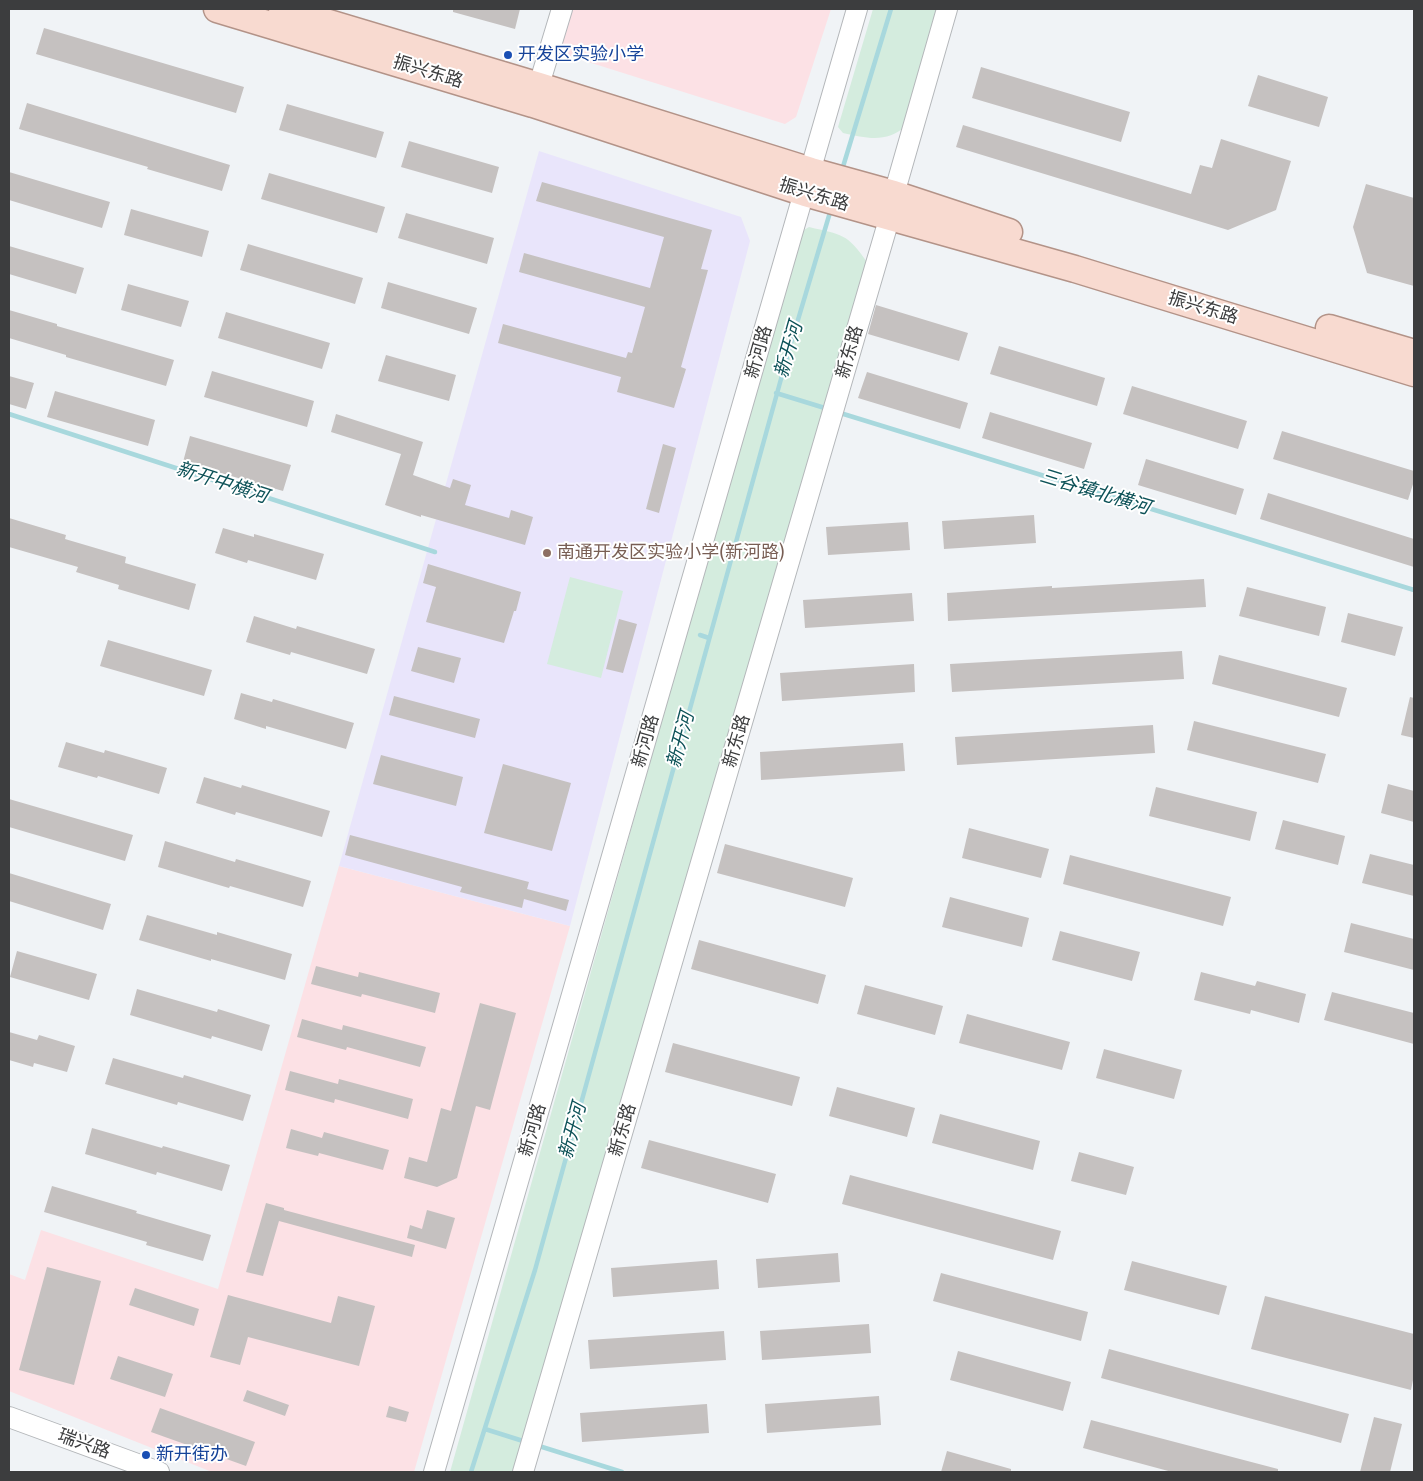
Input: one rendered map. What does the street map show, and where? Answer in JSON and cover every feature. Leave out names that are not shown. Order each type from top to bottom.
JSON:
[{"type":"main road","name":"振兴东路","points":[[217,9],[536,95]]},
{"type":"main road","name":"振兴东路","points":[[282,9],[536,95],[827,187],[1068,252],[1414,353]]},
{"type":"main road","name":"振兴东路","points":[[892,205],[1075,269],[1414,373]]},
{"type":"street","points":[[536,95],[562,9]]},
{"type":"street","name":"新河路","points":[[434,1472],[827,187],[857,9]]},
{"type":"street","name":"新东路","points":[[523,1472],[829,425],[948,9]]},
{"type":"street","name":"瑞兴路","points":[[9,1417],[159,1472]]},
{"type":"shaded area","points":[[558,9],[831,9],[796,117],[785,124],[547,49]]},
{"type":"shaded area","name":"南通开发区实验小学(新河路)","points":[[539,151],[741,217],[750,241],[570,926],[339,866]]},
{"type":"shaded area","points":[[339,866],[570,926],[414,1472],[212,1472],[9,1391],[9,1274],[25,1280],[41,1230],[218,1289]]},
{"type":"green space","points":[[873,9],[940,9],[907,125],[892,135],[868,138],[843,133],[838,127]]},
{"type":"green space","points":[[809,227],[837,234],[849,240],[867,262],[513,1472],[450,1472],[798,237],[802,231]]},
{"type":"green space","points":[[570,577],[623,591],[601,678],[547,664]]},
{"type":"building","points":[[453,9],[520,9],[515,29],[453,12]]},
{"type":"building","points":[[44,28],[244,87],[236,113],[36,54]]},
{"type":"building","points":[[981,67],[1130,112],[1121,142],[972,98]]},
{"type":"building","points":[[1258,75],[1328,97],[1319,127],[1248,106]]},
{"type":"building","points":[[27,103],[230,165],[222,191],[19,129]]},
{"type":"building","points":[[287,104],[384,132],[376,158],[279,130]]},
{"type":"building","points":[[963,125],[1191,194],[1200,165],[1212,168],[1221,139],[1291,161],[1276,210],[1228,230],[956,147]]},
{"type":"building","points":[[409,141],[499,167],[492,193],[401,167]]},
{"type":"building","points":[[9,172],[110,202],[102,228],[9,200]]},
{"type":"building","points":[[269,173],[385,207],[377,233],[261,199]]},
{"type":"building","points":[[542,182],[712,230],[701,269],[708,270],[681,367],[686,369],[674,408],[617,392],[621,377],[498,343],[503,324],[626,358],[628,352],[632,353],[645,307],[519,272],[524,253],[650,288],[664,237],[536,201]]},
{"type":"building","points":[[1366,184],[1414,198],[1414,286],[1367,273],[1353,227]]},
{"type":"building","points":[[131,209],[209,231],[202,257],[124,235]]},
{"type":"building","points":[[406,213],[494,238],[487,264],[398,238]]},
{"type":"building","points":[[248,244],[363,278],[355,304],[240,270]]},
{"type":"building","points":[[9,246],[84,268],[76,294],[9,274]]},
{"type":"building","points":[[388,282],[477,308],[469,334],[381,308]]},
{"type":"building","points":[[128,284],[189,301],[181,327],[121,310]]},
{"type":"building","points":[[876,305],[968,333],[959,361],[868,334]]},
{"type":"building","points":[[9,310],[174,360],[166,386],[66,357],[66,355],[9,338]]},
{"type":"building","points":[[226,312],[330,343],[322,369],[218,338]]},
{"type":"building","points":[[999,346],[1105,378],[1097,406],[990,374]]},
{"type":"building","points":[[386,355],[456,375],[449,401],[378,381]]},
{"type":"building","points":[[212,371],[314,401],[307,427],[204,397]]},
{"type":"building","points":[[867,372],[968,403],[960,429],[858,398]]},
{"type":"building","points":[[9,376],[34,383],[26,409],[9,404]]},
{"type":"building","points":[[1132,386],[1247,421],[1238,449],[1123,414]]},
{"type":"building","points":[[55,391],[155,420],[148,446],[47,417]]},
{"type":"building","points":[[990,412],[1092,443],[1084,469],[982,438]]},
{"type":"building","points":[[336,414],[423,442],[413,475],[450,488],[453,479],[471,485],[465,505],[509,518],[511,510],[533,517],[525,545],[421,515],[421,517],[385,505],[401,454],[331,432]]},
{"type":"building","points":[[1282,431],[1414,471],[1414,481],[1408,500],[1273,459]]},
{"type":"building","points":[[190,436],[291,465],[283,491],[183,462]]},
{"type":"building","points":[[663,444],[676,448],[659,513],[646,509]]},
{"type":"building","points":[[1146,459],[1244,489],[1236,515],[1138,485]]},
{"type":"building","points":[[1268,493],[1414,539],[1414,567],[1260,519]]},
{"type":"building","points":[[1034,515],[1036,543],[944,549],[942,521]]},
{"type":"building","points":[[9,518],[66,535],[65,539],[126,557],[125,563],[196,584],[189,610],[118,589],[119,585],[76,572],[78,567],[9,547]]},
{"type":"building","points":[[908,522],[910,550],[828,555],[826,527]]},
{"type":"building","points":[[223,528],[254,537],[254,534],[324,554],[316,580],[248,560],[247,563],[215,553]]},
{"type":"building","points":[[428,564],[521,592],[504,643],[426,622],[436,587],[423,583]]},
{"type":"building","points":[[1204,579],[1206,607],[948,621],[947,593]]},
{"type":"building","points":[[1247,587],[1326,607],[1319,636],[1239,616]]},
{"type":"building","points":[[912,593],[914,621],[805,628],[803,600]]},
{"type":"building","points":[[1348,613],[1403,627],[1395,656],[1341,642]]},
{"type":"building","points":[[254,616],[296,629],[297,626],[375,649],[367,674],[291,652],[290,655],[246,642]]},
{"type":"building","points":[[619,619],[637,624],[623,673],[606,669]]},
{"type":"building","points":[[108,640],[212,670],[204,696],[100,666]]},
{"type":"building","points":[[418,647],[461,658],[454,683],[411,671]]},
{"type":"building","points":[[1182,651],[1184,679],[952,692],[950,664]]},
{"type":"building","points":[[1219,655],[1347,688],[1339,717],[1212,684]]},
{"type":"building","points":[[914,664],[915,692],[782,701],[780,673]]},
{"type":"building","points":[[241,693],[272,702],[273,699],[354,723],[346,749],[266,726],[266,729],[234,719]]},
{"type":"building","points":[[394,696],[480,719],[475,738],[389,715]]},
{"type":"building","points":[[1410,697],[1414,698],[1414,738],[1401,735]]},
{"type":"building","points":[[1194,721],[1326,754],[1318,783],[1187,750]]},
{"type":"building","points":[[1153,725],[1155,753],[957,765],[955,737]]},
{"type":"building","points":[[66,742],[104,753],[105,750],[167,768],[159,794],[98,776],[97,778],[58,767]]},
{"type":"building","points":[[903,743],[905,771],[761,780],[760,752]]},
{"type":"building","points":[[381,755],[463,777],[456,806],[373,784]]},
{"type":"building","points":[[503,764],[571,783],[552,851],[484,833]]},
{"type":"building","points":[[204,777],[241,788],[242,785],[330,811],[322,837],[236,812],[235,815],[196,803]]},
{"type":"building","points":[[1388,784],[1414,791],[1414,822],[1381,813]]},
{"type":"building","points":[[1156,787],[1257,812],[1250,841],[1149,816]]},
{"type":"building","points":[[9,799],[133,835],[125,861],[9,827]]},
{"type":"building","points":[[1283,820],[1345,836],[1338,865],[1275,849]]},
{"type":"building","points":[[969,828],[1049,849],[1041,878],[962,858]]},
{"type":"building","points":[[350,835],[529,882],[527,889],[569,900],[566,911],[524,899],[522,908],[460,892],[462,887],[345,855]]},
{"type":"building","points":[[165,841],[235,862],[236,859],[311,881],[303,907],[158,867]]},
{"type":"building","points":[[725,844],[853,878],[845,907],[717,873]]},
{"type":"building","points":[[1370,854],[1414,865],[1414,896],[1362,883]]},
{"type":"building","points":[[1070,855],[1231,897],[1223,926],[1063,884]]},
{"type":"building","points":[[9,873],[111,904],[103,930],[9,901]]},
{"type":"building","points":[[950,897],[1029,918],[1022,947],[942,927]]},
{"type":"building","points":[[147,915],[217,935],[217,932],[292,954],[285,980],[139,940]]},
{"type":"building","points":[[1351,923],[1414,939],[1414,970],[1344,952]]},
{"type":"building","points":[[1060,931],[1140,952],[1132,981],[1052,960]]},
{"type":"building","points":[[699,940],[826,975],[818,1004],[691,969]]},
{"type":"building","points":[[17,951],[97,974],[89,1000],[10,977]]},
{"type":"building","points":[[316,966],[358,977],[359,972],[440,993],[435,1013],[362,994],[361,997],[311,984]]},
{"type":"building","points":[[1201,972],[1255,986],[1257,981],[1306,994],[1299,1023],[1251,1010],[1250,1014],[1194,1000]]},
{"type":"building","points":[[865,985],[943,1006],[935,1035],[857,1014]]},
{"type":"building","points":[[137,989],[217,1012],[218,1009],[270,1025],[262,1051],[212,1036],[211,1039],[130,1015]]},
{"type":"building","points":[[1332,992],[1414,1013],[1414,1044],[1324,1020]]},
{"type":"building","points":[[480,1003],[516,1013],[490,1110],[476,1106],[457,1178],[437,1187],[404,1178],[409,1157],[427,1162],[441,1108],[451,1111]]},
{"type":"building","points":[[967,1014],[1070,1042],[1062,1070],[959,1043]]},
{"type":"building","points":[[302,1019],[342,1030],[343,1025],[426,1047],[420,1067],[347,1047],[346,1050],[297,1037]]},
{"type":"building","points":[[9,1032],[37,1040],[39,1035],[75,1046],[67,1072],[34,1063],[33,1067],[9,1060]]},
{"type":"building","points":[[673,1043],[800,1077],[792,1106],[665,1072]]},
{"type":"building","points":[[1104,1049],[1182,1070],[1174,1099],[1096,1078]]},
{"type":"building","points":[[113,1058],[183,1078],[184,1075],[251,1095],[243,1121],[178,1102],[177,1105],[105,1084]]},
{"type":"building","points":[[290,1071],[338,1084],[339,1079],[413,1099],[408,1119],[335,1099],[334,1103],[285,1090]]},
{"type":"building","points":[[837,1087],[915,1108],[907,1137],[829,1116]]},
{"type":"building","points":[[940,1114],[1040,1141],[1033,1170],[932,1143]]},
{"type":"building","points":[[92,1128],[230,1165],[222,1191],[157,1172],[156,1175],[85,1154]]},
{"type":"building","points":[[291,1129],[322,1138],[324,1132],[389,1150],[383,1170],[319,1153],[318,1156],[286,1148]]},
{"type":"building","points":[[649,1140],[776,1174],[768,1203],[641,1168]]},
{"type":"building","points":[[1079,1152],[1134,1167],[1126,1195],[1071,1181]]},
{"type":"building","points":[[850,1175],[1061,1231],[1053,1260],[842,1204]]},
{"type":"building","points":[[52,1186],[211,1235],[203,1261],[146,1245],[147,1242],[44,1212]]},
{"type":"building","points":[[266,1203],[284,1208],[284,1210],[415,1245],[412,1257],[279,1221],[263,1276],[246,1272]]},
{"type":"building","points":[[427,1210],[455,1218],[446,1249],[407,1238],[410,1225],[422,1229]]},
{"type":"building","points":[[838,1253],[840,1282],[758,1288],[756,1259]]},
{"type":"building","points":[[717,1260],[719,1289],[613,1297],[611,1268]]},
{"type":"building","points":[[1132,1261],[1227,1286],[1219,1315],[1124,1290]]},
{"type":"building","points":[[47,1267],[101,1281],[74,1385],[19,1370]]},
{"type":"building","points":[[941,1273],[1088,1312],[1081,1341],[933,1301]]},
{"type":"building","points":[[135,1288],[199,1309],[194,1326],[129,1305]]},
{"type":"building","points":[[228,1295],[331,1323],[338,1296],[375,1306],[359,1366],[248,1337],[240,1365],[210,1357]]},
{"type":"building","points":[[1265,1296],[1414,1334],[1414,1375],[1411,1390],[1251,1349]]},
{"type":"building","points":[[869,1324],[871,1353],[762,1360],[760,1331]]},
{"type":"building","points":[[724,1331],[726,1360],[590,1369],[588,1340]]},
{"type":"building","points":[[1109,1349],[1349,1414],[1341,1443],[1101,1378]]},
{"type":"building","points":[[958,1351],[1071,1382],[1063,1411],[950,1380]]},
{"type":"building","points":[[118,1356],[173,1374],[165,1397],[110,1379]]},
{"type":"building","points":[[247,1390],[289,1405],[285,1416],[243,1401]]},
{"type":"building","points":[[879,1396],[881,1425],[767,1433],[765,1404]]},
{"type":"building","points":[[707,1404],[709,1433],[582,1442],[580,1413]]},
{"type":"building","points":[[389,1406],[409,1412],[406,1422],[386,1417]]},
{"type":"building","points":[[160,1408],[255,1442],[246,1466],[151,1432]]},
{"type":"building","points":[[1374,1417],[1402,1424],[1390,1472],[1360,1472]]},
{"type":"building","points":[[1091,1420],[1278,1469],[1278,1472],[1172,1472],[1083,1448]]},
{"type":"building","points":[[947,1451],[1011,1469],[1011,1472],[941,1472]]},
{"type":"waterway","name":"新开河","points":[[842,170],[891,9]]},
{"type":"waterway","name":"新开河","points":[[471,1472],[535,1270],[789,350],[831,209]]},
{"type":"waterway","name":"三谷镇北横河","points":[[776,393],[828,409]]},
{"type":"waterway","name":"三谷镇北横河","points":[[837,412],[1414,590]]},
{"type":"waterway","name":"新开中横河","points":[[9,414],[435,552]]},
{"type":"waterway","name":"新开中横河","points":[[700,635],[709,638]]},
{"type":"waterway","points":[[485,1429],[523,1441]]},
{"type":"waterway","points":[[539,1446],[622,1472]]},
{"type":"place","name":"开发区实验小学","points":[[508,55]]},
{"type":"place","name":"南通开发区实验小学(新河路)","points":[[547,553]]},
{"type":"place","name":"新开街办","points":[[146,1455]]}]
